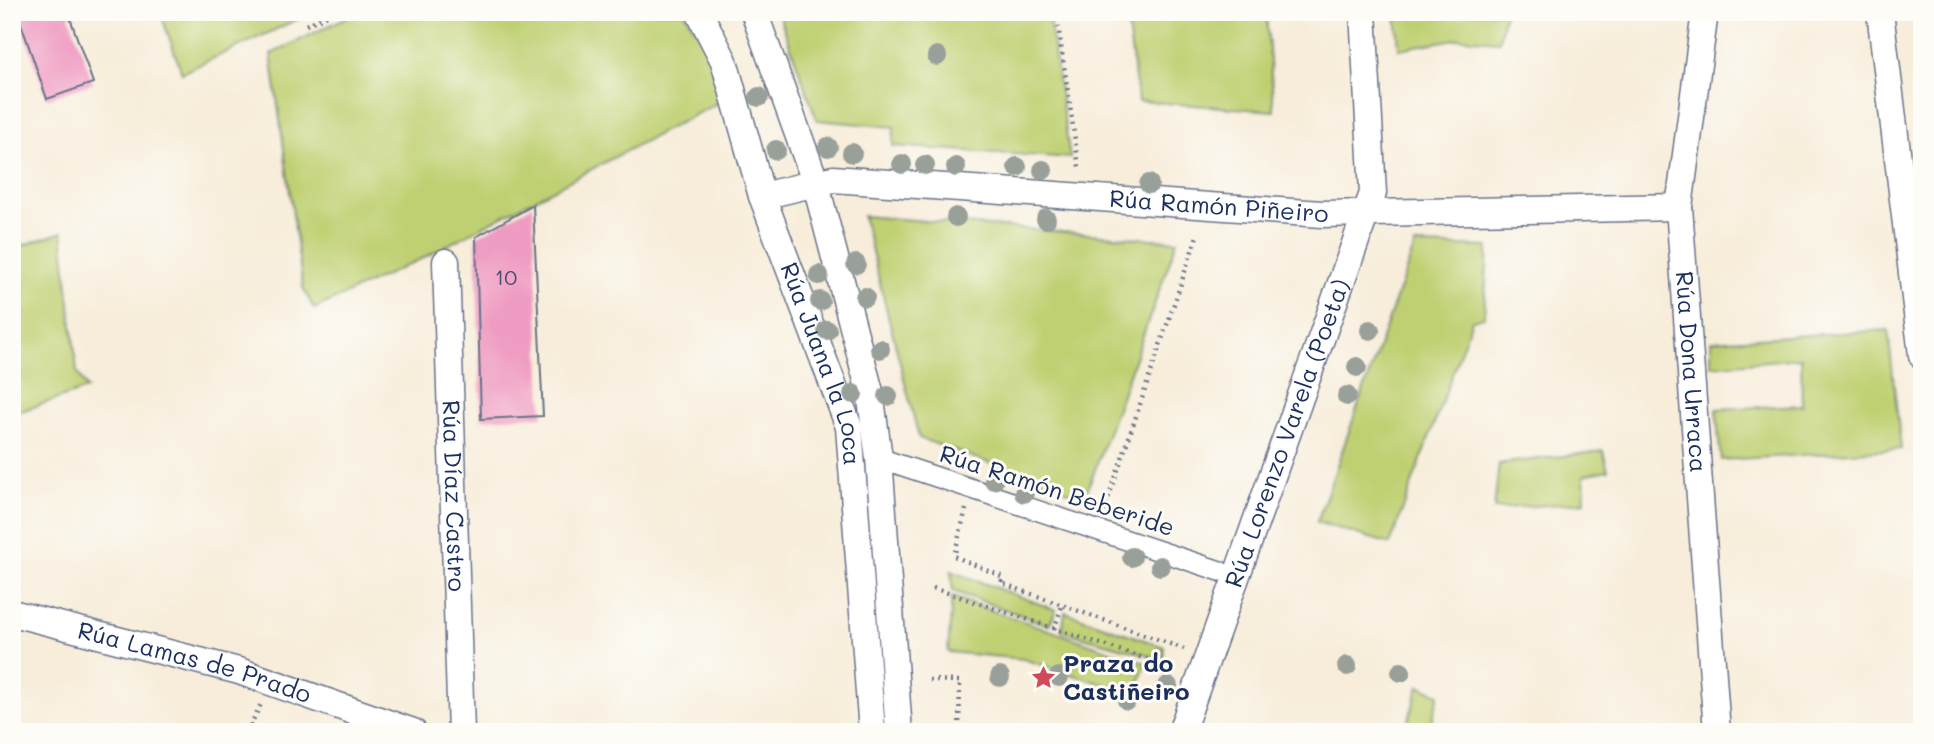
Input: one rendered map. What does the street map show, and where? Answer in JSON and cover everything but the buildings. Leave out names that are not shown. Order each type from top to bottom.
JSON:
[{"type":"street","name":"Rúa Juana la Loca","points":[[699,12],[724,61],[762,195],[849,427],[872,732]]},
{"type":"street","name":"Rúa Juana la Loca","points":[[754,12],[816,181],[870,392],[879,458],[899,732]]},
{"type":"street","name":"Rúa Lorenzo Varela (Poeta)","points":[[1200,653],[1368,213],[1373,193],[1373,170],[1363,12]]},
{"type":"street","name":"Rúa Dona Urraca","points":[[1704,12],[1679,207],[1717,732]]},
{"type":"street","points":[[1880,12],[1922,355]]},
{"type":"street","name":"Rúa Ramón Piñeiro","points":[[762,195],[833,179],[1322,214],[1679,207]]},
{"type":"street","name":"Rúa Díaz Castro","points":[[446,262],[461,732]]},
{"type":"street","points":[[852,459],[879,458]]},
{"type":"street","name":"Rúa Ramón Beberide","points":[[879,458],[1220,571]]},
{"type":"street","name":"Rúa Lamas de Prado","points":[[12,613],[239,671],[413,732]]},
{"type":"street","points":[[1181,732],[1200,653]]},
{"type":"path","points":[[306,26],[333,12]]},
{"type":"path","points":[[1056,12],[1079,167]]},
{"type":"path","points":[[1097,530],[1198,233]]},
{"type":"path","points":[[971,488],[954,556],[1003,577],[1001,583],[1200,653]]},
{"type":"path","points":[[933,588],[1161,664]]},
{"type":"path","points":[[1054,629],[1062,606]]},
{"type":"path","points":[[929,680],[960,681],[959,731],[985,732]]},
{"type":"green space","points":[[160,12],[313,12],[182,73]]},
{"type":"green space","points":[[357,12],[684,12],[703,41],[723,100],[423,258],[314,309],[303,288],[271,54]]},
{"type":"green space","points":[[778,12],[1048,12],[1070,158],[893,146],[894,127],[817,120]]},
{"type":"green space","points":[[1126,12],[1266,12],[1274,111],[1138,101]]},
{"type":"green space","points":[[1396,12],[1505,12],[1499,41],[1461,38],[1399,49]]},
{"type":"green space","points":[[863,216],[1177,241],[1085,497],[919,438]]},
{"type":"green space","points":[[62,232],[77,372],[87,389],[12,414],[12,249]]},
{"type":"green space","points":[[1415,245],[1488,247],[1484,317],[1472,320],[1390,544],[1317,522]]},
{"type":"green space","points":[[1888,330],[1901,449],[1721,460],[1716,409],[1802,405],[1801,358],[1711,366],[1711,341]]},
{"type":"green space","points":[[1603,451],[1608,470],[1584,475],[1585,502],[1494,509],[1499,464]]},
{"type":"green space","points":[[951,571],[1056,610],[1049,625],[953,591]]},
{"type":"green space","points":[[952,597],[1146,663],[1135,694],[1023,659],[948,652]]},
{"type":"green space","points":[[1065,612],[1164,647],[1163,659],[1062,631]]},
{"type":"green space","points":[[1419,686],[1439,694],[1429,732],[1405,732]]},
{"type":"place","name":"Praza do Castiñeiro","points":[[1043,678]]}]
